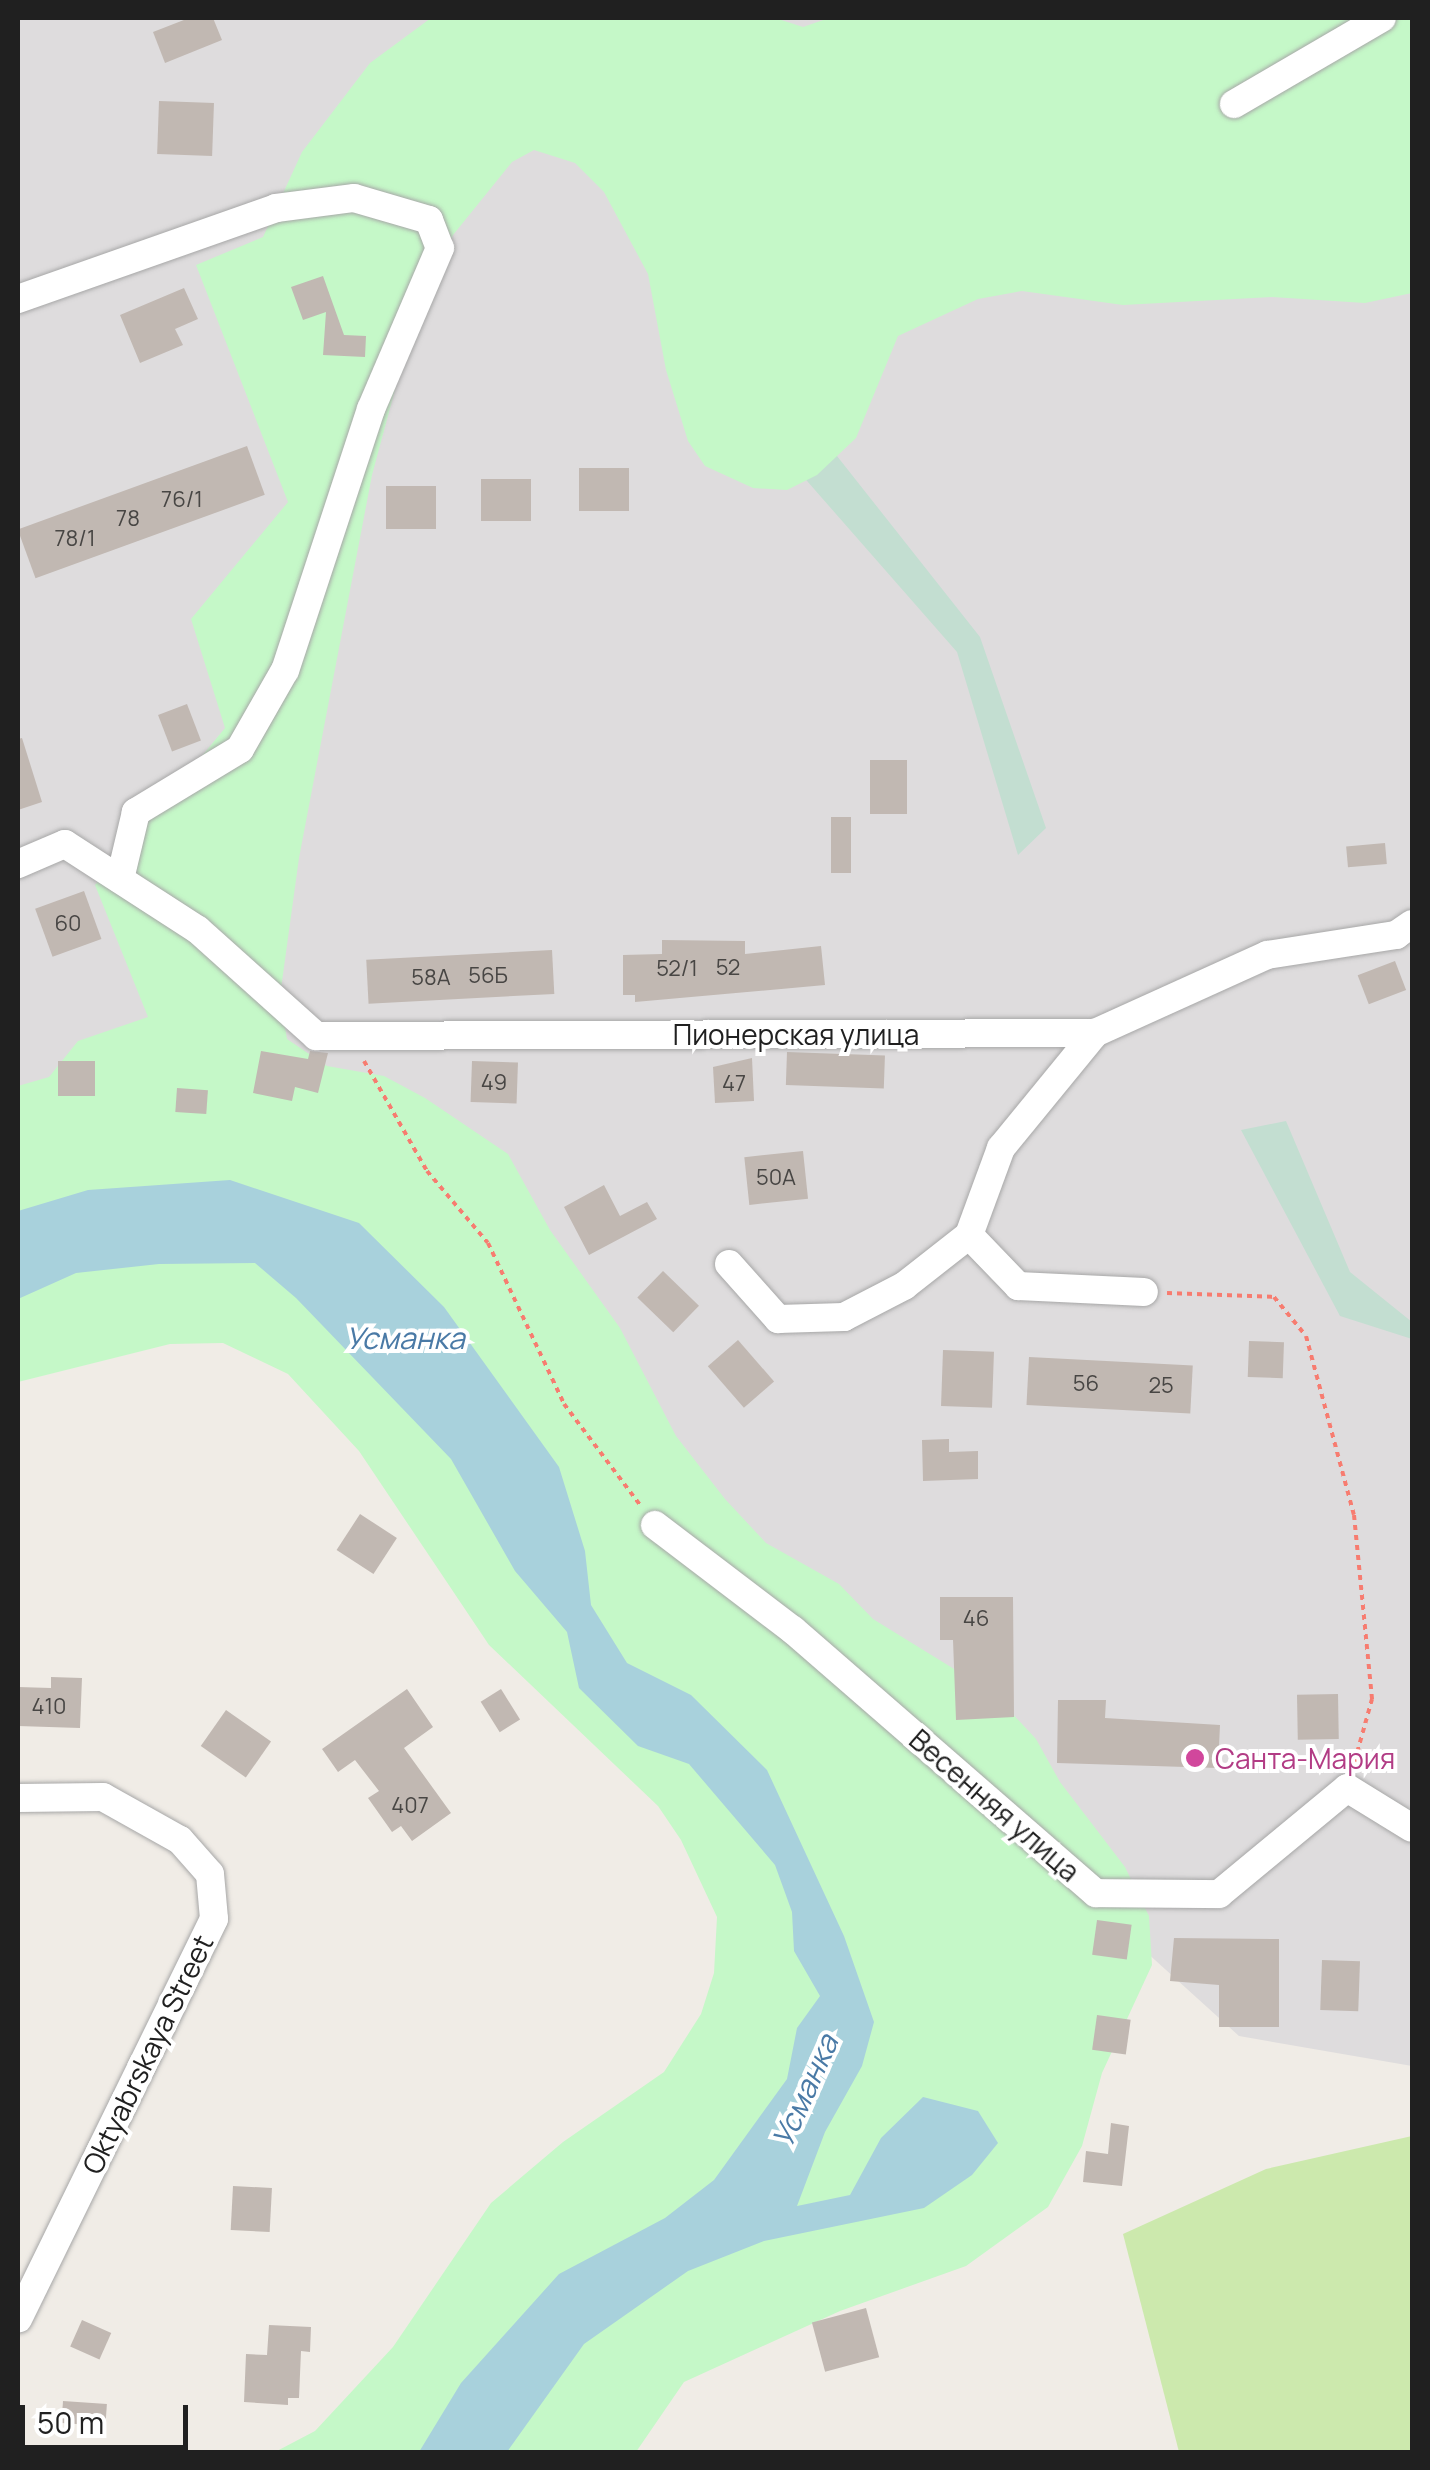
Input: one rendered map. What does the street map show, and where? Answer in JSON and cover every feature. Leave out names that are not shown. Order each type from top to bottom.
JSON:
[{"type":"street","points":[[1234,104],[1382,18]]},
{"type":"street","points":[[18,299],[276,208],[354,198],[429,220],[440,248],[371,409],[285,670],[240,749],[136,812],[120,880]]},
{"type":"street","name":"Пионерская улица","points":[[18,864],[65,844],[198,930],[316,1036],[1095,1034],[1267,955],[1396,935],[1412,924]]},
{"type":"street","points":[[729,1264],[778,1319],[844,1317],[904,1286],[969,1235],[1001,1148],[1095,1034]]},
{"type":"street","points":[[969,1235],[1018,1286],[1144,1292]]},
{"type":"street","name":"Весенняя улица","points":[[655,1525],[793,1630],[1096,1893],[1219,1894],[1347,1788]]},
{"type":"street","points":[[1347,1788],[1412,1828]]},
{"type":"street","name":"Oktyabrskaya Street","points":[[18,1798],[102,1797],[180,1840],[210,1874],[214,1919],[18,2319]]},
{"type":"path","points":[[362,1056],[427,1172],[488,1243],[564,1404],[655,1525]]},
{"type":"path","points":[[1144,1292],[1274,1297],[1306,1336],[1354,1515],[1372,1699],[1347,1788]]},
{"type":"shaded area","points":[[18,18],[1412,18],[1412,2066],[1239,2036],[799,1638],[18,1199]]},
{"type":"green space","points":[[431,18],[775,18],[803,27],[829,18],[1412,18],[1412,293],[1365,303],[1272,297],[1123,305],[1022,291],[978,299],[898,336],[856,438],[817,475],[787,490],[753,488],[705,466],[688,441],[666,370],[648,274],[604,192],[575,163],[534,150],[512,162],[453,235],[406,349],[372,475],[299,858],[280,996],[287,1039],[327,1066],[384,1076],[425,1098],[508,1154],[550,1230],[620,1328],[676,1436],[725,1499],[766,1543],[839,1584],[873,1619],[993,1693],[1036,1739],[1060,1782],[1125,1867],[1149,1916],[1152,1965],[1102,2073],[1082,2146],[1048,2207],[966,2266],[840,2311],[684,2382],[636,2452],[275,2452],[315,2431],[393,2347],[491,2203],[563,2142],[664,2072],[701,2014],[714,1973],[717,1917],[681,1840],[658,1806],[489,1645],[359,1451],[288,1374],[223,1343],[170,1344],[18,1382],[18,1086],[49,1077],[78,1041],[148,1017],[95,885],[225,728],[191,619],[288,502],[196,265],[263,237],[302,152],[370,63]]},
{"type":"green space","points":[[818,432],[980,637],[1046,828],[1018,855],[957,652],[779,449]]},
{"type":"green space","points":[[1286,1121],[1350,1272],[1412,1322],[1412,1339],[1340,1316],[1241,1130]]},
{"type":"green space","points":[[1412,2136],[1412,2452],[1179,2452],[1123,2234],[1266,2169]]},
{"type":"water","name":"Усманка","points":[[230,1180],[359,1223],[444,1307],[559,1467],[585,1551],[591,1605],[627,1663],[691,1695],[767,1770],[844,1936],[874,2022],[862,2066],[825,2132],[797,2206],[850,2195],[881,2138],[923,2097],[978,2111],[998,2143],[972,2175],[924,2208],[764,2241],[688,2271],[584,2344],[507,2452],[419,2452],[461,2383],[559,2274],[665,2218],[714,2180],[787,2079],[797,2028],[820,1996],[794,1951],[792,1912],[775,1865],[689,1764],[638,1746],[579,1688],[567,1632],[515,1571],[451,1459],[296,1298],[255,1263],[159,1264],[76,1273],[18,1299],[18,1211],[88,1190]]},
{"type":"building","points":[[189,18],[213,18],[222,40],[165,63],[153,32]]},
{"type":"building","points":[[159,101],[214,103],[212,156],[157,154]]},
{"type":"building","points":[[323,276],[344,335],[366,336],[365,357],[323,355],[326,312],[303,320],[291,287]]},
{"type":"building","points":[[184,288],[198,319],[175,329],[183,345],[140,363],[120,315]]},
{"type":"building","points":[[247,446],[265,495],[36,578],[18,529]]},
{"type":"building","points":[[579,468],[629,468],[629,511],[579,511]]},
{"type":"building","points":[[481,479],[531,479],[531,521],[481,521]]},
{"type":"building","points":[[386,486],[436,486],[436,529],[386,529]]},
{"type":"building","points":[[187,704],[201,740],[172,752],[158,715]]},
{"type":"building","points":[[22,738],[42,802],[18,810],[18,739]]},
{"type":"building","points":[[870,760],[907,760],[907,814],[870,814]]},
{"type":"building","points":[[831,817],[851,817],[851,873],[831,873]]},
{"type":"building","points":[[1385,843],[1387,864],[1348,867],[1346,846]]},
{"type":"building","points":[[84,891],[101,939],[53,957],[35,909]]},
{"type":"building","points":[[662,940],[745,941],[745,954],[821,946],[825,985],[635,1002],[635,995],[623,995],[623,955],[662,954]]},
{"type":"building","points":[[552,950],[554,994],[369,1004],[366,960]]},
{"type":"building","points":[[1395,961],[1406,990],[1369,1004],[1358,975]]},
{"type":"building","points":[[261,1051],[308,1059],[310,1051],[328,1053],[318,1093],[295,1087],[292,1101],[253,1093]]},
{"type":"building","points":[[787,1052],[885,1055],[884,1088],[786,1085]]},
{"type":"building","points":[[752,1058],[754,1101],[715,1103],[713,1067]]},
{"type":"building","points":[[58,1061],[95,1061],[95,1096],[58,1096]]},
{"type":"building","points":[[472,1061],[518,1063],[517,1104],[471,1102]]},
{"type":"building","points":[[177,1088],[208,1090],[206,1114],[175,1112]]},
{"type":"building","points":[[803,1151],[808,1199],[749,1205],[744,1157]]},
{"type":"building","points":[[604,1185],[620,1216],[647,1202],[657,1219],[589,1255],[564,1207]]},
{"type":"building","points":[[663,1271],[699,1306],[673,1332],[637,1298]]},
{"type":"building","points":[[738,1340],[774,1382],[744,1408],[708,1366]]},
{"type":"building","points":[[1249,1341],[1284,1342],[1283,1378],[1248,1377]]},
{"type":"building","points":[[943,1350],[994,1352],[992,1408],[941,1406]]},
{"type":"building","points":[[1029,1357],[1193,1366],[1190,1414],[1026,1405]]},
{"type":"building","points":[[949,1439],[949,1452],[978,1451],[978,1479],[923,1481],[922,1440]]},
{"type":"building","points":[[360,1514],[397,1538],[373,1574],[337,1550]]},
{"type":"building","points":[[940,1597],[1013,1597],[1014,1717],[956,1720],[953,1640],[940,1640]]},
{"type":"building","points":[[51,1677],[82,1678],[80,1728],[18,1726],[18,1687],[51,1688]]},
{"type":"building","points":[[407,1689],[433,1727],[404,1748],[451,1813],[412,1841],[401,1826],[392,1832],[368,1798],[379,1791],[355,1760],[338,1772],[322,1749]]},
{"type":"building","points":[[501,1689],[520,1720],[500,1732],[481,1702]]},
{"type":"building","points":[[1338,1694],[1339,1739],[1298,1740],[1297,1695]]},
{"type":"building","points":[[1058,1700],[1106,1700],[1105,1718],[1220,1725],[1218,1768],[1057,1763]]},
{"type":"building","points":[[226,1710],[271,1742],[246,1778],[201,1746]]},
{"type":"building","points":[[1097,1920],[1132,1925],[1127,1960],[1092,1955]]},
{"type":"building","points":[[1174,1938],[1279,1939],[1279,2027],[1219,2027],[1219,1985],[1170,1981]]},
{"type":"building","points":[[1322,1960],[1360,1961],[1358,2011],[1320,2010]]},
{"type":"building","points":[[1097,2015],[1131,2020],[1126,2054],[1092,2050]]},
{"type":"building","points":[[1111,2123],[1129,2126],[1122,2186],[1083,2182],[1086,2151],[1108,2154]]},
{"type":"building","points":[[233,2186],[272,2188],[270,2232],[231,2230]]},
{"type":"building","points":[[866,2308],[879,2357],[825,2372],[812,2322]]},
{"type":"building","points":[[82,2320],[111,2333],[99,2360],[70,2346]]},
{"type":"building","points":[[269,2325],[311,2327],[310,2352],[301,2351],[299,2398],[288,2398],[288,2405],[244,2402],[246,2354],[267,2355]]},
{"type":"building","points":[[63,2401],[107,2404],[105,2426],[61,2423]]},
{"type":"place","name":"Санта-Мария","points":[[1195,1758]]}]
